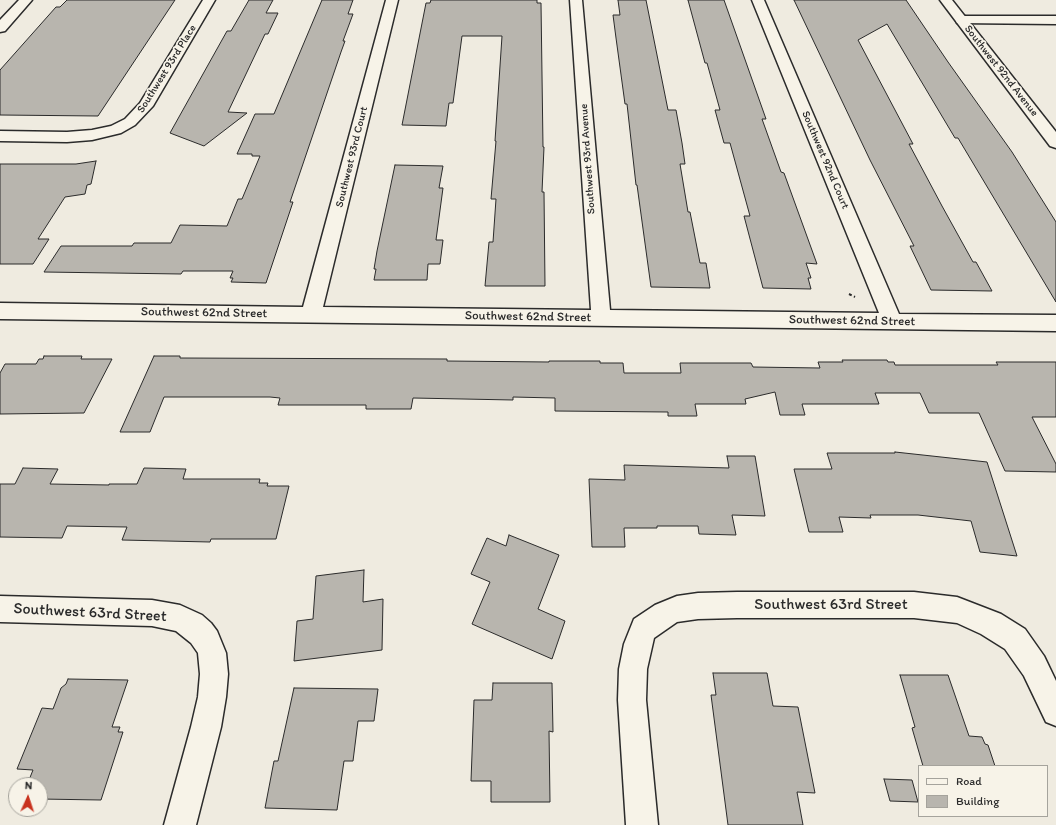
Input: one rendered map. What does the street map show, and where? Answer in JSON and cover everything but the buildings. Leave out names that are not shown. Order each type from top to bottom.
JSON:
[{"type":"street","points":[[1,25],[26,0]]},
{"type":"street","name":"Southwest 93rd Place","points":[[0,136],[79,136],[116,130],[130,122],[146,106],[209,0]]},
{"type":"street","name":"Southwest 93rd Court","points":[[311,314],[392,0]]},
{"type":"street","name":"Southwest 93rd Avenue","points":[[576,0],[601,318]]},
{"type":"street","name":"Southwest 92nd Court","points":[[758,0],[892,321]]},
{"type":"street","name":"Southwest 92nd Avenue","points":[[946,0],[1056,143]]},
{"type":"street","points":[[962,20],[1056,20]]},
{"type":"street","name":"Southwest 62nd Street","points":[[0,311],[1056,323]]},
{"type":"street","name":"Southwest 63rd Street","points":[[642,825],[632,689],[635,654],[644,629],[664,614],[685,607],[737,604],[914,605],[944,608],[967,614],[1004,632],[1022,647],[1037,671],[1056,712]]},
{"type":"street","name":"Southwest 63rd Street","points":[[0,609],[140,612],[166,614],[180,618],[192,625],[207,641],[212,653],[214,674],[212,697],[180,825]]}]
